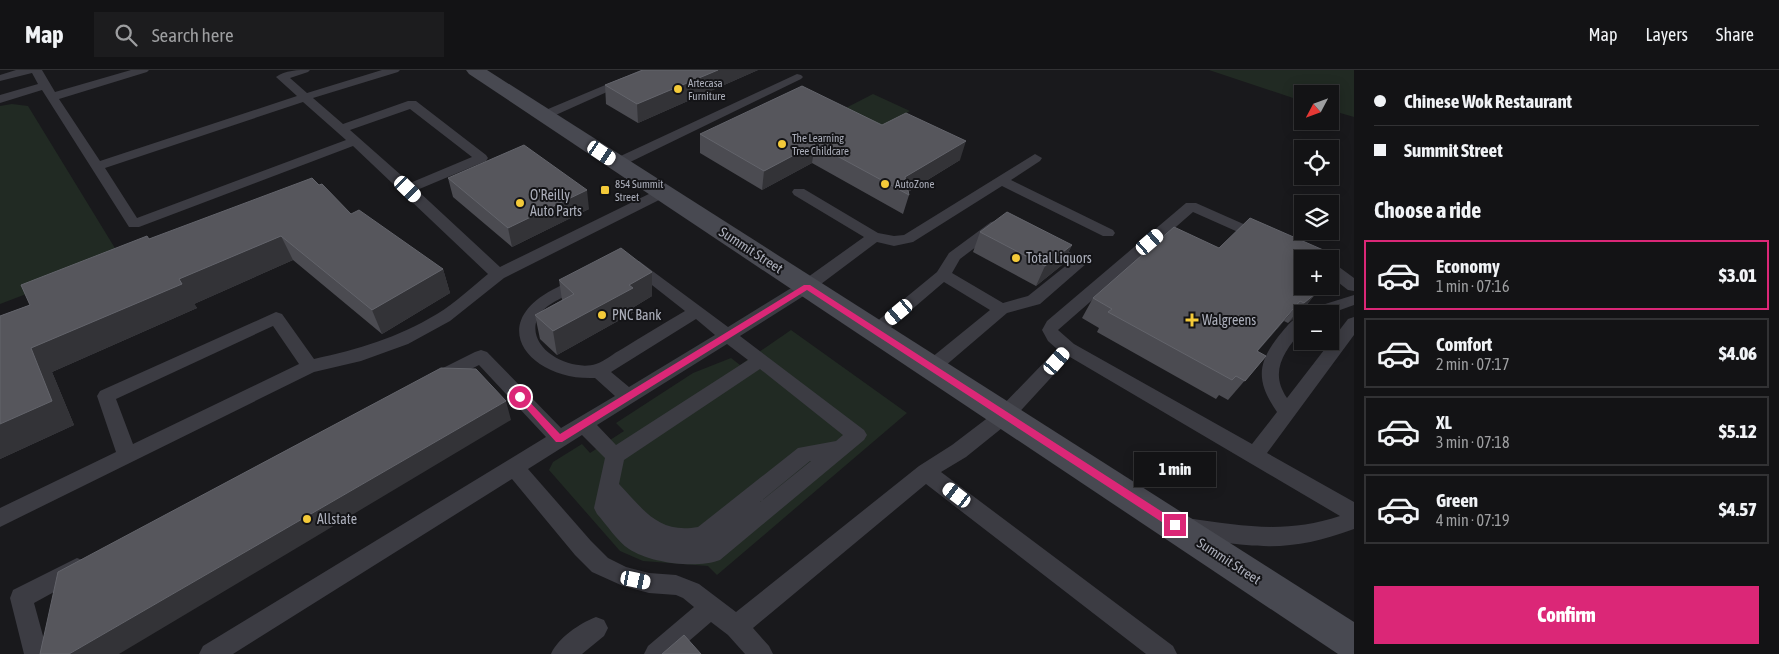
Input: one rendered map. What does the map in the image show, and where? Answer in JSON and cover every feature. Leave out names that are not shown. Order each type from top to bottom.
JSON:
[{"type":"main road","name":"Summit Street","points":[[475,70],[1354,643]]},
{"type":"lane","points":[[0,78],[29,70]]},
{"type":"lane","points":[[36,70],[134,224],[355,142]]},
{"type":"lane","points":[[0,99],[49,92],[143,70]]},
{"type":"lane","points":[[304,70],[282,77],[408,189],[498,274]]},
{"type":"lane","points":[[97,166],[305,97],[394,70]]},
{"type":"lane","points":[[545,115],[650,70]]},
{"type":"lane","points":[[617,163],[797,77]]},
{"type":"lane","points":[[341,129],[412,104],[481,158],[408,189]]},
{"type":"lane","points":[[799,192],[874,237],[894,241],[908,239],[1036,158]]},
{"type":"lane","points":[[1001,180],[1108,233]]},
{"type":"lane","points":[[0,518],[310,366],[361,355],[402,340],[444,317],[498,274],[662,193]]},
{"type":"lane","points":[[1278,244],[1191,206],[1053,325],[1050,330],[1068,348],[1354,513]]},
{"type":"lane","points":[[876,331],[943,275],[954,256],[1001,222],[1009,226]]},
{"type":"lane","points":[[211,654],[807,286],[874,237]]},
{"type":"lane","points":[[932,367],[1001,309],[1034,300],[1079,262],[1035,240]]},
{"type":"lane","points":[[619,262],[627,258],[728,334],[857,435],[842,448],[805,454],[703,535],[683,539],[650,530],[608,486],[615,456],[760,360]]},
{"type":"lane","points":[[595,275],[540,304],[531,315],[527,331],[530,343],[551,363],[572,371],[598,371],[697,311]]},
{"type":"lane","points":[[943,275],[1001,309]]},
{"type":"lane","points":[[1339,275],[1354,286]]},
{"type":"lane","points":[[1335,305],[1348,300],[1354,300]]},
{"type":"lane","points":[[127,455],[106,396],[276,318],[310,366]]},
{"type":"lane","points":[[1255,455],[1354,323]]},
{"type":"lane","points":[[1287,412],[1276,398],[1270,385],[1269,370],[1273,357],[1294,330]]},
{"type":"lane","points":[[736,626],[926,472],[1005,415],[1068,348]]},
{"type":"lane","points":[[420,388],[481,356],[559,439]]},
{"type":"lane","points":[[598,371],[627,396]]},
{"type":"lane","points":[[583,424],[615,456]]},
{"type":"lane","points":[[513,466],[583,548],[600,565],[629,578],[691,591],[736,626],[761,654]]},
{"type":"lane","points":[[926,472],[1166,654]]},
{"type":"lane","points":[[1175,525],[1234,534],[1289,537],[1328,530],[1354,520]]},
{"type":"lane","points":[[36,654],[21,598],[90,562]]},
{"type":"lane","points":[[656,654],[712,607]]},
{"type":"lane","points":[[563,654],[596,628]]},
{"type":"shaded area","points":[[1209,70],[1354,70],[1354,117],[1339,113],[1339,85],[1294,85],[1294,98]]},
{"type":"shaded area","points":[[873,94],[910,111],[875,130],[838,112]]},
{"type":"shaded area","points":[[12,104],[28,106],[121,258],[0,304],[0,106]]},
{"type":"shaded area","points":[[791,330],[907,413],[717,575],[708,566],[643,561],[620,551],[549,470],[553,462],[582,444],[590,453],[624,431],[616,423],[693,373],[731,358],[740,365]]},
{"type":"building","points":[[643,70],[718,70],[637,104],[605,85]]},
{"type":"building","points":[[802,86],[882,125],[906,113],[966,141],[905,177],[909,195],[815,144],[764,171],[700,134]]},
{"type":"building","points":[[524,145],[587,190],[508,228],[448,178]]},
{"type":"building","points":[[312,178],[319,185],[322,184],[351,214],[359,210],[443,269],[372,310],[281,236],[179,279],[182,284],[31,348],[52,401],[0,424],[0,316],[30,305],[21,285],[147,236],[149,239]]},
{"type":"building","points":[[1007,212],[1072,245],[1045,266],[980,232]]},
{"type":"building","name":"Walgreens","points":[[1250,218],[1294,237],[1294,240],[1300,240],[1323,250],[1294,250],[1294,295],[1314,295],[1304,303],[1300,301],[1294,305],[1294,308],[1257,351],[1266,356],[1245,381],[1236,376],[1232,380],[1108,312],[1112,309],[1093,298],[1174,227],[1219,248]]},
{"type":"building","points":[[621,248],[652,272],[629,285],[633,288],[553,331],[535,315],[574,294],[559,280]]},
{"type":"building","points":[[441,368],[476,369],[506,401],[69,654],[40,654],[58,572]]},
{"type":"building","points":[[684,635],[701,654],[662,654]]},
{"type":"place","name":"Artecasa Furniture","points":[[678,89]]},
{"type":"place","name":"The Learning Tree Childcare","points":[[782,144]]},
{"type":"place","name":"AutoZone","points":[[885,184]]},
{"type":"place","name":"854 Summit Street","points":[[605,190]]},
{"type":"place","name":"O'Reilly Auto Parts","points":[[520,203]]},
{"type":"place","name":"Total Liquors","points":[[1016,258]]},
{"type":"place","name":"PNC Bank","points":[[602,315]]},
{"type":"place","name":"Walgreens","points":[[1192,320]]},
{"type":"place","name":"Allstate","points":[[307,519]]},
{"type":"route","points":[[520,397],[559,439],[807,286],[1175,525]]}]
